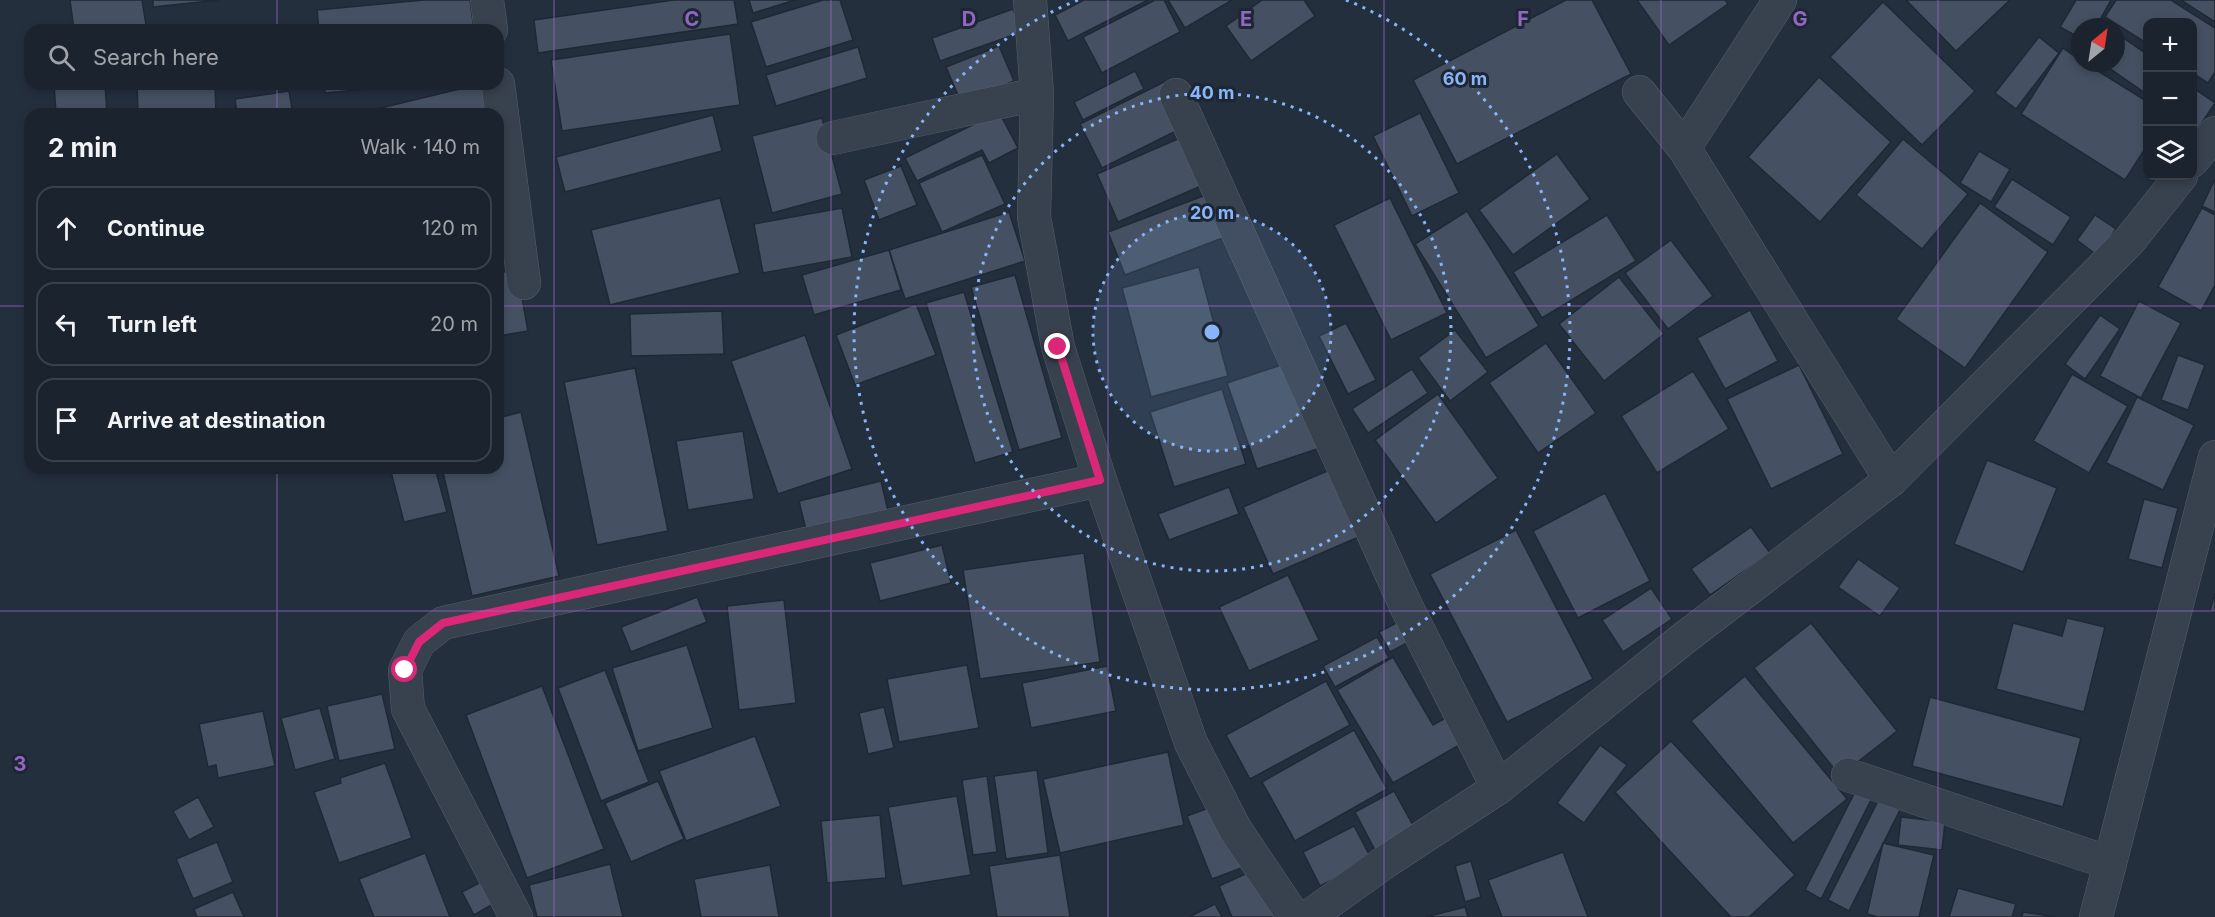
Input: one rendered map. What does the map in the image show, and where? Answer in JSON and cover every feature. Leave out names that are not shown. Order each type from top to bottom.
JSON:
[{"type":"street","points":[[487,0],[490,24]]},
{"type":"street","points":[[1030,0],[1037,94],[1034,217],[1058,347],[1100,480],[1191,742],[1235,829],[1294,917]]},
{"type":"street","points":[[1684,148],[1780,0]]},
{"type":"street","points":[[499,90],[501,108]]},
{"type":"street","points":[[1639,92],[1684,148],[1892,480]]},
{"type":"street","points":[[833,138],[1037,94]]},
{"type":"street","points":[[1176,95],[1405,604],[1498,788]]},
{"type":"street","points":[[504,130],[524,283]]},
{"type":"street","points":[[2197,156],[2215,133]]},
{"type":"street","points":[[1308,917],[1388,860],[1498,788],[1683,639],[1892,480],[2130,240],[2178,180]]},
{"type":"street","points":[[2097,917],[2215,457]]},
{"type":"street","points":[[516,917],[408,710],[405,670],[419,642],[443,623],[1100,480]]},
{"type":"street","points":[[1848,775],[2110,863]]},
{"type":"building","points":[[70,0],[142,0],[146,24],[73,24]]},
{"type":"building","points":[[153,0],[219,0],[153,7]]},
{"type":"building","points":[[424,0],[470,0],[473,24],[318,24],[317,10]]},
{"type":"building","points":[[674,0],[734,0],[738,24],[538,53],[534,20]]},
{"type":"building","points":[[749,0],[795,0],[753,13]]},
{"type":"building","points":[[823,0],[840,0],[853,40],[766,67],[751,22]]},
{"type":"building","points":[[1084,0],[1148,0],[1068,41],[1055,15]]},
{"type":"building","points":[[1155,0],[1164,0],[1180,32],[1102,73],[1083,37]]},
{"type":"building","points":[[1168,0],[1232,0],[1185,28]]},
{"type":"building","points":[[1262,0],[1304,0],[1315,16],[1251,61],[1226,26]]},
{"type":"building","points":[[1566,0],[1592,0],[1631,74],[1457,164],[1413,80]]},
{"type":"building","points":[[1637,0],[1725,0],[1728,4],[1669,45]]},
{"type":"building","points":[[1906,0],[2010,0],[1956,51]]},
{"type":"building","points":[[2076,0],[2111,0],[2101,18],[2071,18],[2071,33],[2060,27]]},
{"type":"building","points":[[2116,0],[2171,0],[2215,28],[2215,72],[2208,83],[2197,76],[2197,18],[2143,18],[2143,41],[2125,30],[2125,18],[2105,17]]},
{"type":"building","points":[[2181,0],[2215,0],[2215,22]]},
{"type":"building","points":[[1883,2],[1975,91],[1922,145],[1830,57]]},
{"type":"building","points":[[1013,9],[1022,32],[940,61],[932,38]]},
{"type":"building","points":[[730,34],[740,105],[562,131],[551,60]]},
{"type":"building","points":[[2039,37],[2059,53],[2016,109],[1995,93]]},
{"type":"building","points":[[2125,39],[2143,52],[2143,92],[2115,72],[2125,72]]},
{"type":"building","points":[[999,46],[1014,81],[961,102],[946,67]]},
{"type":"building","points":[[858,47],[867,78],[776,106],[766,75]]},
{"type":"building","points":[[2063,48],[2071,54],[2071,72],[2100,72],[2143,99],[2143,152],[2125,180],[2021,114]]},
{"type":"building","points":[[1135,71],[1144,89],[1083,120],[1074,102]]},
{"type":"building","points":[[1819,77],[1891,142],[1820,222],[1748,157]]},
{"type":"building","points":[[1164,82],[1186,126],[1102,168],[1080,124]]},
{"type":"building","points":[[54,90],[105,90],[107,108],[56,108]]},
{"type":"building","points":[[137,90],[215,90],[216,108],[138,108]]},
{"type":"building","points":[[325,90],[357,90],[325,93]]},
{"type":"building","points":[[455,90],[483,90],[488,108],[381,108]]},
{"type":"building","points":[[2197,90],[2215,103],[2197,130]]},
{"type":"building","points":[[289,91],[292,108],[236,108],[235,99]]},
{"type":"building","points":[[999,112],[1018,148],[989,163],[982,150],[917,181],[905,158]]},
{"type":"building","points":[[1420,113],[1459,193],[1412,216],[1373,136]]},
{"type":"building","points":[[713,115],[722,151],[565,192],[556,157]]},
{"type":"building","points":[[822,118],[842,194],[772,213],[752,136]]},
{"type":"building","points":[[1187,135],[1208,183],[1118,222],[1097,174]]},
{"type":"building","points":[[1903,139],[1968,194],[1922,249],[1856,195]]},
{"type":"building","points":[[1979,151],[2010,169],[1991,202],[1960,183]]},
{"type":"building","points":[[1557,154],[1590,199],[1513,255],[1479,210]]},
{"type":"building","points":[[982,155],[1005,204],[942,232],[919,183]]},
{"type":"building","points":[[901,166],[917,205],[879,220],[864,180]]},
{"type":"building","points":[[2012,179],[2071,217],[2053,245],[1994,207]]},
{"type":"building","points":[[2215,179],[2215,212],[2202,206]]},
{"type":"building","points":[[1211,193],[1228,236],[1125,275],[1108,232]]},
{"type":"building","points":[[720,198],[740,273],[610,305],[591,230]]},
{"type":"building","points":[[1390,198],[1447,313],[1391,340],[1334,225]]},
{"type":"building","points":[[1980,203],[2048,252],[1965,368],[1896,319]]},
{"type":"building","points":[[842,208],[852,257],[763,273],[754,224]]},
{"type":"building","points":[[2202,208],[2215,215],[2215,285],[2201,311],[2158,287]]},
{"type":"building","points":[[1467,211],[1539,326],[1486,358],[1415,244]]},
{"type":"building","points":[[1009,212],[1025,261],[905,299],[889,250]]},
{"type":"building","points":[[504,215],[519,254],[504,258]]},
{"type":"building","points":[[1607,215],[1636,261],[1542,318],[1513,272]]},
{"type":"building","points":[[2095,215],[2116,229],[2097,255],[2077,240]]},
{"type":"building","points":[[1671,240],[1713,296],[1668,329],[1625,273]]},
{"type":"building","points":[[889,250],[901,290],[814,315],[802,275]]},
{"type":"building","points":[[1199,267],[1228,376],[1151,397],[1122,288]]},
{"type":"building","points":[[517,270],[528,331],[504,335],[504,272]]},
{"type":"building","points":[[1015,275],[1062,438],[1019,450],[971,287]]},
{"type":"building","points":[[1619,277],[1664,334],[1604,381],[1559,324]]},
{"type":"building","points":[[964,292],[1013,452],[975,463],[926,303]]},
{"type":"building","points":[[2139,301],[2181,323],[2141,398],[2100,376]]},
{"type":"building","points":[[916,304],[936,355],[855,385],[836,335]]},
{"type":"building","points":[[1750,310],[1778,361],[1725,389],[1697,338]]},
{"type":"building","points":[[722,311],[724,354],[631,356],[630,314]]},
{"type":"building","points":[[2100,315],[2120,329],[2085,379],[2065,364]]},
{"type":"building","points":[[1346,323],[1376,380],[1348,394],[1319,336]]},
{"type":"building","points":[[1455,330],[1488,372],[1450,401],[1418,358]]},
{"type":"building","points":[[805,335],[852,469],[778,494],[731,361]]},
{"type":"building","points":[[1546,343],[1596,413],[1538,453],[1489,383]]},
{"type":"building","points":[[2178,355],[2205,365],[2188,410],[2161,400]]},
{"type":"building","points":[[1290,362],[1320,448],[1257,469],[1227,383]]},
{"type":"building","points":[[1799,365],[1843,454],[1771,489],[1727,399]]},
{"type":"building","points":[[635,368],[668,531],[597,545],[564,382]]},
{"type":"building","points":[[1412,369],[1428,393],[1368,433],[1352,409]]},
{"type":"building","points":[[1693,371],[1729,429],[1657,473],[1621,416]]},
{"type":"building","points":[[2072,374],[2128,406],[2089,473],[2033,441]]},
{"type":"building","points":[[1222,389],[1246,464],[1174,487],[1150,412]]},
{"type":"building","points":[[1438,394],[1498,478],[1436,523],[1375,440]]},
{"type":"building","points":[[2137,397],[2194,425],[2163,490],[2106,463]]},
{"type":"building","points":[[521,412],[559,576],[472,596],[443,474],[504,474],[504,416]]},
{"type":"building","points":[[743,431],[754,499],[688,510],[676,441]]},
{"type":"building","points":[[1987,460],[2057,488],[2023,572],[1954,544]]},
{"type":"building","points":[[1332,469],[1361,536],[1273,574],[1243,507]]},
{"type":"building","points":[[392,474],[437,474],[447,512],[404,522]]},
{"type":"building","points":[[881,481],[889,515],[807,534],[799,501]]},
{"type":"building","points":[[1229,487],[1239,514],[1169,540],[1158,514]]},
{"type":"building","points":[[1605,493],[1650,581],[1578,618],[1533,531]]},
{"type":"building","points":[[2144,499],[2178,508],[2162,568],[2128,559]]},
{"type":"building","points":[[1751,527],[1770,553],[1710,595],[1691,569]]},
{"type":"building","points":[[1516,530],[1593,679],[1507,722],[1430,574]]},
{"type":"building","points":[[942,545],[951,583],[880,601],[870,563]]},
{"type":"building","points":[[1084,553],[1100,662],[980,679],[963,570]]},
{"type":"building","points":[[1858,559],[1900,588],[1880,616],[1838,587]]},
{"type":"building","points":[[1288,575],[1319,640],[1249,671],[1219,607]]},
{"type":"building","points":[[1651,588],[1672,619],[1623,652],[1602,620]]},
{"type":"building","points":[[2215,593],[2215,612],[2210,611]]},
{"type":"building","points":[[697,597],[707,622],[631,652],[621,627]]},
{"type":"building","points":[[784,600],[796,703],[739,710],[727,606]]},
{"type":"building","points":[[2067,618],[2105,627],[2084,712],[1996,689],[2013,623],[2062,636]]},
{"type":"building","points":[[1400,621],[1411,641],[1390,652],[1379,632]]},
{"type":"building","points":[[1811,623],[1897,731],[1840,776],[1754,668]]},
{"type":"building","points":[[1377,637],[1389,658],[1335,687],[1323,666]]},
{"type":"building","points":[[687,645],[713,728],[638,751],[612,668]]},
{"type":"building","points":[[1393,657],[1433,725],[1453,714],[1468,740],[1393,783],[1337,690]]},
{"type":"building","points":[[967,665],[979,728],[899,742],[887,679]]},
{"type":"building","points":[[1107,666],[1116,711],[1031,728],[1022,683]]},
{"type":"building","points":[[605,670],[649,782],[601,801],[558,688]]},
{"type":"building","points":[[1745,676],[1847,799],[1793,843],[1691,721]]},
{"type":"building","points":[[1326,681],[1350,725],[1250,779],[1226,735]]},
{"type":"building","points":[[542,686],[604,849],[527,878],[466,715]]},
{"type":"building","points":[[382,694],[395,749],[339,761],[327,706]]},
{"type":"building","points":[[1930,697],[2081,738],[2063,807],[1912,766]]},
{"type":"building","points":[[884,707],[894,748],[868,754],[859,713]]},
{"type":"building","points":[[320,708],[335,759],[295,770],[281,718]]},
{"type":"building","points":[[263,711],[275,766],[218,778],[216,765],[208,767],[199,724]]},
{"type":"building","points":[[1354,730],[1387,789],[1295,841],[1262,782]]},
{"type":"building","points":[[755,736],[781,806],[686,841],[659,771]]},
{"type":"building","points":[[1671,741],[1795,875],[1749,917],[1731,917],[1615,792]]},
{"type":"building","points":[[1600,745],[1627,765],[1584,823],[1557,803]]},
{"type":"building","points":[[1168,752],[1184,825],[1060,853],[1043,779]]},
{"type":"building","points":[[385,763],[412,838],[339,863],[314,792],[341,783],[340,778]]},
{"type":"building","points":[[1037,770],[1048,853],[1006,859],[994,776]]},
{"type":"building","points":[[987,776],[997,852],[973,855],[962,780]]},
{"type":"building","points":[[658,781],[684,839],[631,862],[605,803]]},
{"type":"building","points":[[1856,790],[1872,798],[1821,899],[1805,890]]},
{"type":"building","points":[[1394,791],[1415,829],[1375,850],[1355,812]]},
{"type":"building","points":[[957,796],[971,875],[902,886],[888,807]]},
{"type":"building","points":[[198,797],[214,827],[189,840],[173,811]]},
{"type":"building","points":[[1879,799],[1900,810],[1849,911],[1828,900]]},
{"type":"building","points":[[1219,804],[1244,867],[1212,879],[1187,816]]},
{"type":"building","points":[[880,815],[886,878],[827,883],[821,821]]},
{"type":"building","points":[[1901,817],[1945,822],[1942,850],[1898,845]]},
{"type":"building","points":[[1354,826],[1372,860],[1320,886],[1303,852]]},
{"type":"building","points":[[217,842],[233,882],[193,899],[176,859]]},
{"type":"building","points":[[1883,843],[1934,855],[1919,917],[1878,917],[1867,914]]},
{"type":"building","points":[[1563,852],[1588,917],[1502,917],[1488,880]]},
{"type":"building","points":[[425,853],[450,917],[374,917],[359,879]]},
{"type":"building","points":[[1060,855],[1070,917],[997,917],[989,866]]},
{"type":"building","points":[[1471,861],[1481,897],[1465,902],[1455,866]]},
{"type":"building","points":[[610,864],[623,917],[537,917],[529,885]]},
{"type":"building","points":[[770,865],[779,917],[701,917],[694,879]]},
{"type":"building","points":[[1254,870],[1275,917],[1232,917],[1219,886]]},
{"type":"building","points":[[481,882],[493,904],[474,915],[462,892]]},
{"type":"building","points":[[1958,888],[2016,904],[2012,917],[1949,917]]},
{"type":"building","points":[[233,892],[244,917],[197,917],[194,909]]},
{"type":"building","points":[[1215,904],[1222,917],[1189,917]]},
{"type":"building","points":[[1465,907],[1468,917],[1426,917]]},
{"type":"building","points":[[2023,912],[2056,917],[2022,917]]},
{"type":"route","points":[[405,670],[419,642],[443,623],[1100,480],[1058,347]]}]
